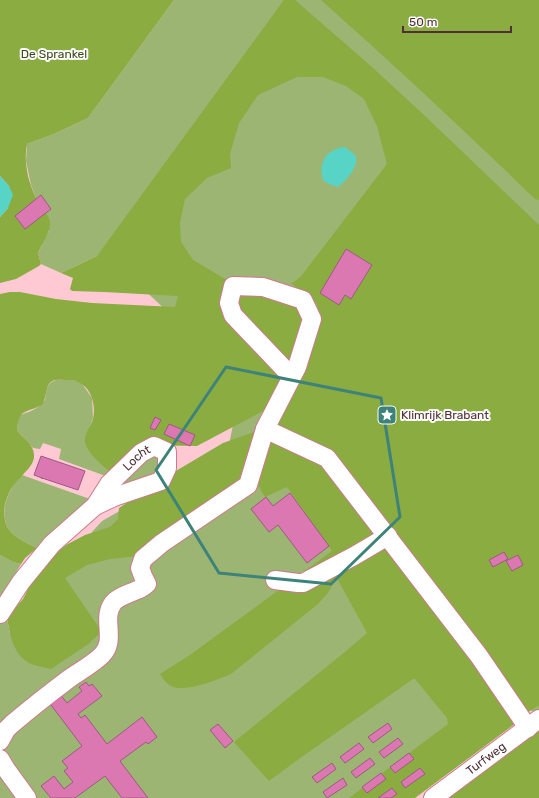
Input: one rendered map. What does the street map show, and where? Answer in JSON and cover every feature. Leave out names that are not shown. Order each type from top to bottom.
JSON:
[{"type":"street","points":[[0,741],[6,730],[12,724],[107,650],[110,639],[109,613],[112,604],[118,598],[139,590],[147,584],[140,568],[143,559],[162,543],[248,485],[266,429],[292,377],[312,319],[303,300],[263,286],[233,286],[229,303],[233,315],[292,377]]},
{"type":"street","points":[[266,429],[327,458],[479,656],[533,723]]},
{"type":"street","points":[[0,614],[21,582],[52,544],[95,506]]},
{"type":"street","points":[[275,580],[303,583],[388,536]]},
{"type":"street","name":"Turfweg","points":[[433,798],[533,723]]},
{"type":"street","points":[[0,759],[27,798]]},
{"type":"highlighted area","points":[[226,367],[381,398],[400,517],[331,584],[219,573],[156,470]]},
{"type":"green space","name":"De Sprankel","points":[[0,0],[174,0],[88,118],[54,134],[27,144],[26,167],[30,182],[35,196],[48,217],[50,226],[48,234],[38,253],[41,264],[16,279],[0,283],[0,217],[8,208],[9,186],[0,176]]},
{"type":"green space","name":"Klimrijk Brabant","points":[[174,0],[539,0],[539,720],[528,706],[406,798],[0,798],[0,624],[6,613],[10,634],[37,592],[102,521],[228,449],[242,382],[102,250],[97,256],[61,273],[41,264],[38,253],[49,231],[31,185],[26,161],[27,144],[54,134],[88,118]]},
{"type":"green space","points":[[284,0],[295,0],[372,67],[539,225],[539,705],[527,713],[329,449],[275,426],[300,377],[314,345],[321,322],[317,304],[291,283],[302,275],[387,164],[377,126],[364,99],[346,86],[323,77],[297,77],[258,95],[239,123],[230,154],[231,168],[207,178],[185,199],[180,222],[181,242],[193,260],[227,280],[222,290],[220,305],[282,375],[267,409],[197,446],[141,445],[113,474],[101,464],[86,446],[86,436],[94,414],[92,398],[87,388],[71,380],[59,380],[50,383],[43,404],[22,414],[18,423],[17,430],[34,451],[34,458],[29,468],[15,483],[8,494],[4,514],[9,530],[18,538],[37,548],[25,558],[21,564],[13,562],[0,555],[0,294],[20,292],[56,299],[92,303],[175,307],[178,296],[72,291],[70,289],[73,278],[61,273],[97,256]]},
{"type":"green space","points":[[321,0],[539,0],[539,200],[535,199],[429,98]]},
{"type":"green space","points":[[245,289],[300,306],[304,317],[293,357],[287,363],[239,315],[236,299]]},
{"type":"green space","points":[[64,379],[78,381],[83,385],[92,398],[93,418],[88,432],[113,474],[111,478],[59,459],[61,449],[43,443],[40,449],[33,448],[17,430],[21,415],[35,409],[45,400],[47,387],[51,382]]},
{"type":"green space","points":[[257,431],[246,473],[236,483],[139,556],[110,559],[87,565],[65,578],[102,632],[90,643],[51,669],[31,664],[18,653],[12,641],[6,613],[16,607],[23,599],[36,574],[51,558],[66,545],[85,535],[110,527],[118,519],[119,508],[159,481],[223,443]]},
{"type":"green space","points":[[271,439],[318,456],[474,660],[516,723],[415,798],[349,798],[448,724],[447,718],[415,679],[269,781],[234,742],[367,633],[337,578],[327,594],[318,604],[231,674],[201,685],[177,688],[168,684],[160,674],[190,655],[332,551],[287,487],[265,497],[256,482]]},
{"type":"green space","points":[[149,453],[161,457],[162,471],[120,485]]},
{"type":"green space","points":[[22,475],[90,499],[37,548],[15,536],[7,527],[5,520],[5,506],[9,493]]},
{"type":"green space","points":[[0,555],[13,562],[21,564],[14,576],[6,596],[0,599]]},
{"type":"green space","points":[[539,727],[539,798],[445,798]]},
{"type":"water","points":[[345,147],[355,155],[356,164],[348,177],[338,187],[323,180],[322,168],[328,154],[338,148]]},
{"type":"water","points":[[0,176],[9,186],[13,195],[8,208],[0,217]]},
{"type":"building","points":[[41,195],[51,209],[25,229],[15,216]]},
{"type":"building","points":[[346,249],[372,265],[351,299],[345,295],[339,305],[320,293]]},
{"type":"building","points":[[155,417],[161,420],[155,430],[150,428]]},
{"type":"building","points":[[169,424],[195,435],[190,446],[164,434]]},
{"type":"building","points":[[41,456],[85,471],[78,490],[34,475]]},
{"type":"building","points":[[290,493],[329,546],[307,563],[278,525],[269,532],[251,509],[266,497],[273,506]]},
{"type":"building","points":[[504,552],[508,559],[493,567],[489,560]]},
{"type":"building","points":[[518,555],[523,565],[512,571],[506,561]]},
{"type":"building","points":[[86,682],[89,686],[92,684],[102,696],[78,714],[81,718],[85,715],[107,744],[142,717],[157,737],[148,744],[146,742],[120,761],[148,798],[122,798],[105,776],[75,798],[51,798],[41,786],[54,776],[64,789],[73,782],[64,771],[68,768],[62,761],[82,746],[48,701],[59,693],[67,703],[82,691],[79,687]]},
{"type":"building","points":[[388,723],[392,729],[373,743],[368,737]]},
{"type":"building","points":[[218,724],[233,741],[225,748],[210,730]]},
{"type":"building","points":[[398,738],[403,744],[384,758],[379,752]]},
{"type":"building","points":[[359,743],[364,749],[345,763],[340,757]]},
{"type":"building","points":[[409,753],[414,759],[395,773],[390,767]]},
{"type":"building","points":[[370,758],[375,764],[356,778],[351,772]]},
{"type":"building","points":[[332,763],[336,769],[317,783],[312,777]]},
{"type":"building","points":[[420,768],[425,774],[405,788],[401,782]]},
{"type":"building","points":[[381,773],[386,779],[367,793],[362,787]]},
{"type":"building","points":[[343,778],[347,785],[327,798],[323,792]]},
{"type":"building","points":[[392,788],[397,794],[391,798],[378,798]]},
{"type":"place","name":"Klimrijk Brabant","points":[[387,415]]}]
